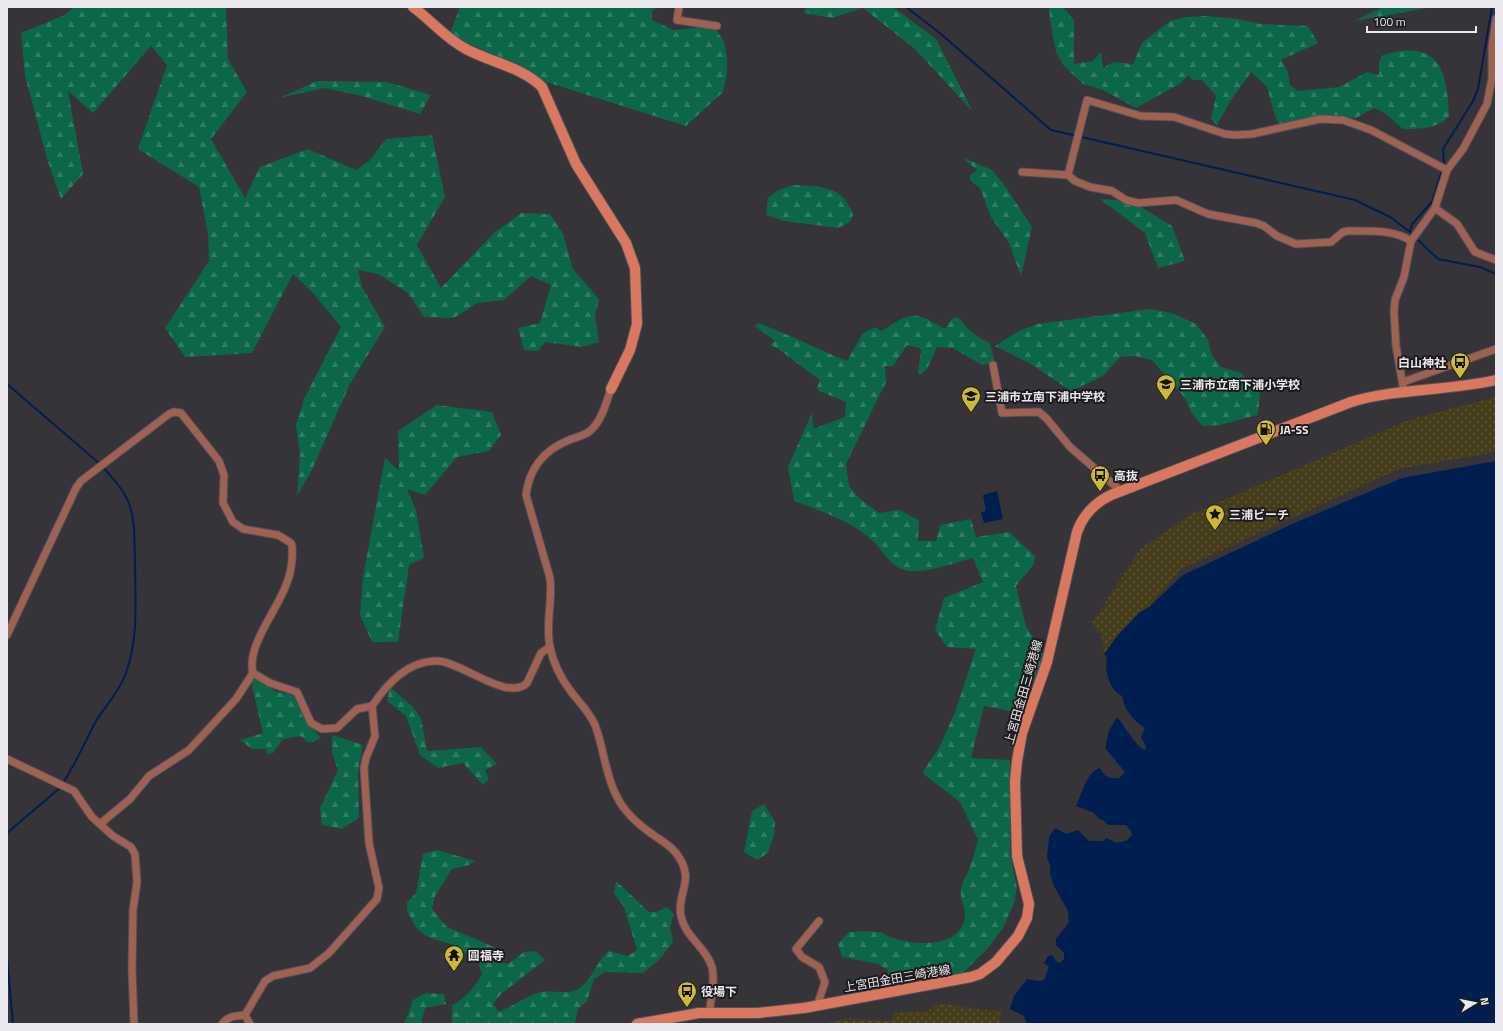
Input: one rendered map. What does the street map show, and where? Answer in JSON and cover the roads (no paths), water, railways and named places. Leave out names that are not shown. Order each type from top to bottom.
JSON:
[{"type":"main road","points":[[413,7],[454,42],[466,49],[518,71],[537,82],[542,87],[576,164],[626,244],[635,268],[637,324],[630,350],[611,389]]},
{"type":"main road","name":"上宮田金田三崎港線","points":[[637,1024],[710,1012],[758,1013],[817,1006],[975,976],[996,962],[1023,928],[1028,918],[1029,904],[1017,856],[1015,782],[1022,733],[1047,662],[1079,526],[1084,517],[1100,500],[1351,402],[1403,387],[1452,388],[1496,380]]},
{"type":"street","points":[[679,7],[676,20],[717,26]]},
{"type":"street","points":[[1496,18],[1492,47],[1492,78],[1487,104],[1463,149],[1444,168],[1435,208],[1411,241],[1404,277],[1394,306],[1396,346],[1403,387],[1496,349]]},
{"type":"street","points":[[1068,175],[1087,100],[1141,116],[1174,117],[1217,131],[1235,135],[1252,134],[1328,119],[1350,122],[1371,130],[1444,168]]},
{"type":"street","points":[[1022,172],[1068,175],[1075,181],[1090,187],[1112,191],[1132,202],[1153,203],[1176,200],[1208,214],[1256,223],[1296,244],[1331,242],[1343,232],[1348,231],[1392,233],[1402,235],[1411,241]]},
{"type":"street","points":[[1435,208],[1457,224],[1475,252],[1496,260]]},
{"type":"street","points":[[993,365],[1002,413],[1039,412],[1047,418],[1070,447],[1121,491]]},
{"type":"street","points":[[611,389],[605,407],[592,430],[587,434],[562,443],[545,454],[528,482],[526,496],[550,578],[551,591],[547,621],[550,647],[555,664],[562,678],[589,714],[595,725],[610,779],[618,798],[640,825],[667,844],[676,853],[683,865],[686,873],[686,883],[680,915],[689,935],[701,948],[712,967],[713,979],[710,1012]]},
{"type":"street","points":[[7,635],[76,488],[96,468],[169,414],[174,412],[181,413],[219,461],[224,475],[223,503],[233,522],[243,529],[278,535],[291,543],[292,555],[287,584],[260,634],[253,661],[253,673],[236,699],[189,750],[149,776],[130,799],[100,824]]},
{"type":"street","points":[[253,673],[270,683],[296,692],[311,723],[322,729],[337,728],[357,709],[372,706],[393,679],[416,666],[432,661],[446,663],[506,687],[524,686],[527,683],[541,653],[550,647]]},
{"type":"street","points":[[222,1024],[226,1019],[244,1015],[265,981],[272,976],[310,968],[329,953],[377,899],[379,888],[370,848],[363,779],[366,758],[375,736],[372,706]]},
{"type":"street","points":[[7,759],[74,791],[100,824],[131,847],[135,854],[136,887],[133,910],[132,969],[134,1024]]},
{"type":"street","points":[[817,1006],[825,982],[819,967],[802,957],[796,949],[820,921]]},
{"type":"street","points":[[244,1015],[250,1024]]},
{"type":"water","points":[[1496,461],[1496,1024],[1027,1024],[1024,1016],[1010,1009],[1014,996],[1027,979],[1040,981],[1044,980],[1049,967],[1044,963],[1048,956],[1052,955],[1057,962],[1060,963],[1064,959],[1064,953],[1056,945],[1056,939],[1069,922],[1068,911],[1055,888],[1050,874],[1050,865],[1047,858],[1049,837],[1055,828],[1066,834],[1078,830],[1089,841],[1103,841],[1106,838],[1116,843],[1126,841],[1132,835],[1131,831],[1126,825],[1108,825],[1099,819],[1094,813],[1076,806],[1085,784],[1095,770],[1100,768],[1103,774],[1112,778],[1119,778],[1125,772],[1105,748],[1109,731],[1117,717],[1138,745],[1145,750],[1146,747],[1141,737],[1145,728],[1130,714],[1125,706],[1122,696],[1114,689],[1108,679],[1106,668],[1107,657],[1104,654],[1118,635],[1140,612],[1149,607],[1183,575],[1299,521],[1402,478]]},
{"type":"water","points":[[997,491],[1003,519],[984,523],[981,512],[986,511],[983,495]]},
{"type":"waterway","points":[[906,7],[941,34],[1051,130],[1355,200],[1390,217],[1413,234]]},
{"type":"waterway","points":[[1444,165],[1443,149],[1473,101],[1478,89],[1492,7]]},
{"type":"waterway","points":[[1410,231],[1412,224],[1432,202],[1442,170]]},
{"type":"waterway","points":[[1416,238],[1438,259],[1480,267],[1496,274]]},
{"type":"waterway","points":[[7,384],[100,464]]},
{"type":"waterway","points":[[63,783],[96,721],[117,692],[123,680],[130,659],[135,631],[136,603],[134,538],[131,508],[117,483],[103,467]]},
{"type":"waterway","points":[[7,833],[61,787]]},
{"type":"waterway","points":[[7,957],[13,1024]]},
{"type":"place","name":"白山神社","points":[[1460,379]]},
{"type":"place","name":"三浦市立南下浦小学校","points":[[1166,401]]},
{"type":"place","name":"三浦市立南下浦中学校","points":[[971,413]]},
{"type":"place","name":"JA-SS","points":[[1266,446]]},
{"type":"place","name":"高抜","points":[[1100,492]]},
{"type":"place","name":"三浦ビーチ","points":[[1215,531]]},
{"type":"place","name":"圓福寺","points":[[454,972]]},
{"type":"place","name":"役場下","points":[[687,1008]]}]
